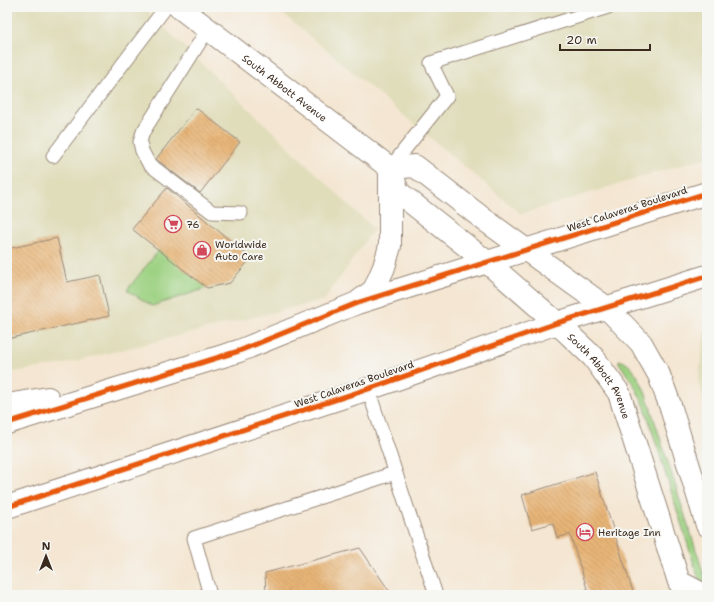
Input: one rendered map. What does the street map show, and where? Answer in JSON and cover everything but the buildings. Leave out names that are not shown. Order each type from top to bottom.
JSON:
[{"type":"main road","name":"South Abbott Avenue","points":[[179,7],[390,168],[398,192],[488,263],[593,357],[619,393],[679,582],[704,595]]},
{"type":"main road","points":[[357,303],[374,290],[384,267],[390,246],[390,168],[415,166],[607,308],[641,343],[659,375],[707,525]]},
{"type":"main road","name":"West Calaveras Boulevard","points":[[7,423],[239,351],[357,303],[707,193]]},
{"type":"main road","name":"West Calaveras Boulevard","points":[[7,507],[368,389],[557,324],[707,276]]},
{"type":"main road","points":[[7,405],[126,386]]},
{"type":"lane","points":[[53,156],[166,7]]},
{"type":"lane","points":[[390,168],[447,96],[431,64],[608,7]]},
{"type":"lane","points":[[208,29],[143,132],[140,142],[142,152],[149,164],[212,212],[241,213]]},
{"type":"lane","points":[[368,389],[436,595]]},
{"type":"lane","points":[[210,595],[194,538],[395,473]]},
{"type":"shaded area","points":[[7,7],[143,7],[374,229],[324,300],[64,364],[7,373]]},
{"type":"shaded area","points":[[275,7],[707,7],[707,157],[521,214]]},
{"type":"shaded area","points":[[705,330],[707,330],[707,409],[698,381]]},
{"type":"green space","points":[[159,250],[207,288],[152,306],[127,290]]},
{"type":"green space","points":[[619,360],[624,362],[632,369],[639,379],[646,394],[705,578],[703,583],[698,577],[644,405],[634,385],[619,363]]},
{"type":"cycle path","points":[[7,423],[239,351],[357,303],[707,193]]},
{"type":"cycle path","points":[[7,507],[368,389],[557,323],[707,276]]},
{"type":"place","name":"76","points":[[173,224]]},
{"type":"place","name":"Worldwide Auto Care","points":[[202,250]]},
{"type":"place","name":"Heritage Inn","points":[[585,532]]}]
